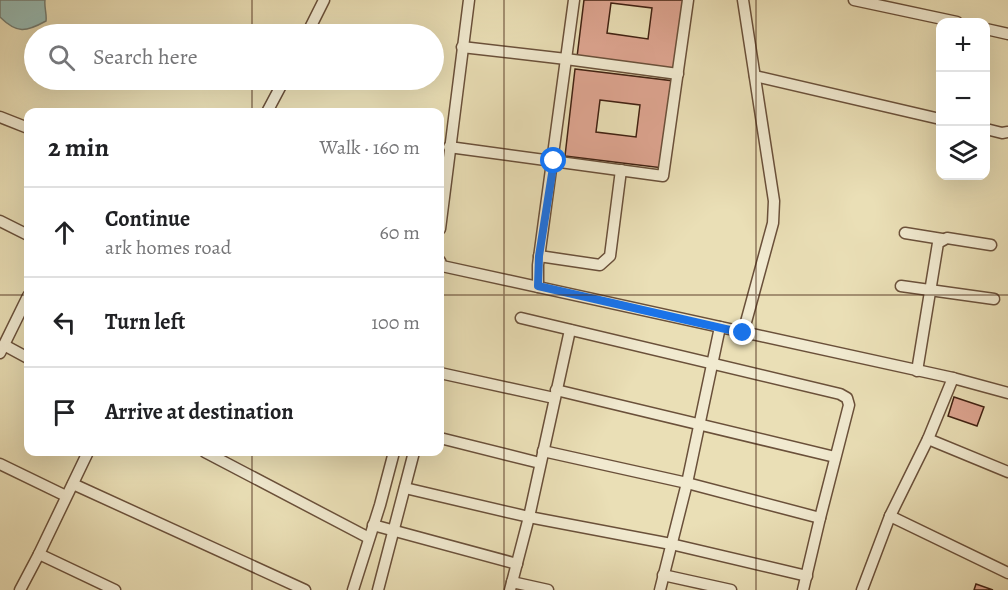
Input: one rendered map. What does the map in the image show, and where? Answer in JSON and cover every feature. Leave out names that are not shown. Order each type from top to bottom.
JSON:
[{"type":"street","points":[[312,24],[324,0]]},
{"type":"street","points":[[444,193],[469,0]]},
{"type":"street","points":[[538,286],[539,256],[554,161],[574,0]]},
{"type":"street","points":[[449,147],[663,176],[688,0]]},
{"type":"street","points":[[742,0],[771,179],[773,223],[743,333]]},
{"type":"street","points":[[854,0],[938,18]]},
{"type":"street","points":[[990,30],[1008,34]]},
{"type":"street","points":[[462,47],[678,74]]},
{"type":"street","points":[[755,76],[936,118]]},
{"type":"street","points":[[269,108],[279,90]]},
{"type":"street","points":[[0,117],[24,126]]},
{"type":"street","points":[[990,130],[1008,132]]},
{"type":"street","points":[[539,256],[600,266],[610,256],[621,170]]},
{"type":"street","points":[[0,221],[24,233]]},
{"type":"street","points":[[905,233],[942,240]]},
{"type":"street","points":[[917,371],[938,243],[947,238],[992,245]]},
{"type":"street","points":[[444,269],[538,286],[953,378],[1008,393]]},
{"type":"street","points":[[901,286],[994,299]]},
{"type":"street","points":[[24,304],[2,349],[24,357]]},
{"type":"street","points":[[521,318],[713,362],[840,394],[847,398],[849,405],[803,590]]},
{"type":"street","points":[[660,590],[687,483],[720,327]]},
{"type":"street","points":[[548,590],[511,586],[529,517],[570,330]]},
{"type":"street","points":[[444,374],[699,423],[835,457]]},
{"type":"street","points":[[862,590],[890,516],[928,439],[953,378]]},
{"type":"street","points":[[444,439],[687,483],[820,518]]},
{"type":"street","points":[[928,439],[1008,472]]},
{"type":"street","points":[[20,590],[86,456]]},
{"type":"street","points":[[213,456],[369,538]]},
{"type":"street","points":[[353,590],[374,525],[389,456]]},
{"type":"street","points":[[381,589],[413,456]]},
{"type":"street","points":[[0,464],[66,496]]},
{"type":"street","points":[[73,484],[305,590]]},
{"type":"street","points":[[405,488],[529,517],[671,544],[807,576]]},
{"type":"street","points":[[890,516],[1008,573]]},
{"type":"street","points":[[374,525],[517,564]]},
{"type":"street","points":[[39,554],[116,590]]},
{"type":"street","points":[[663,575],[731,590]]},
{"type":"water","points":[[0,0],[45,0],[46,21],[40,24],[24,24],[22,30],[6,23],[0,17]]},
{"type":"building","points":[[584,0],[684,0],[676,69],[577,57]],"holes":[[[611,3],[652,8],[648,39],[607,33]]]},
{"type":"building","points":[[575,69],[674,81],[663,168],[565,156]],"holes":[[[600,100],[640,105],[636,137],[596,132]]]},
{"type":"building","points":[[954,397],[984,407],[977,426],[948,416]]},
{"type":"building","points":[[976,584],[993,590],[974,590]]},
{"type":"route","points":[[554,161],[539,256],[538,286],[743,333]]}]
